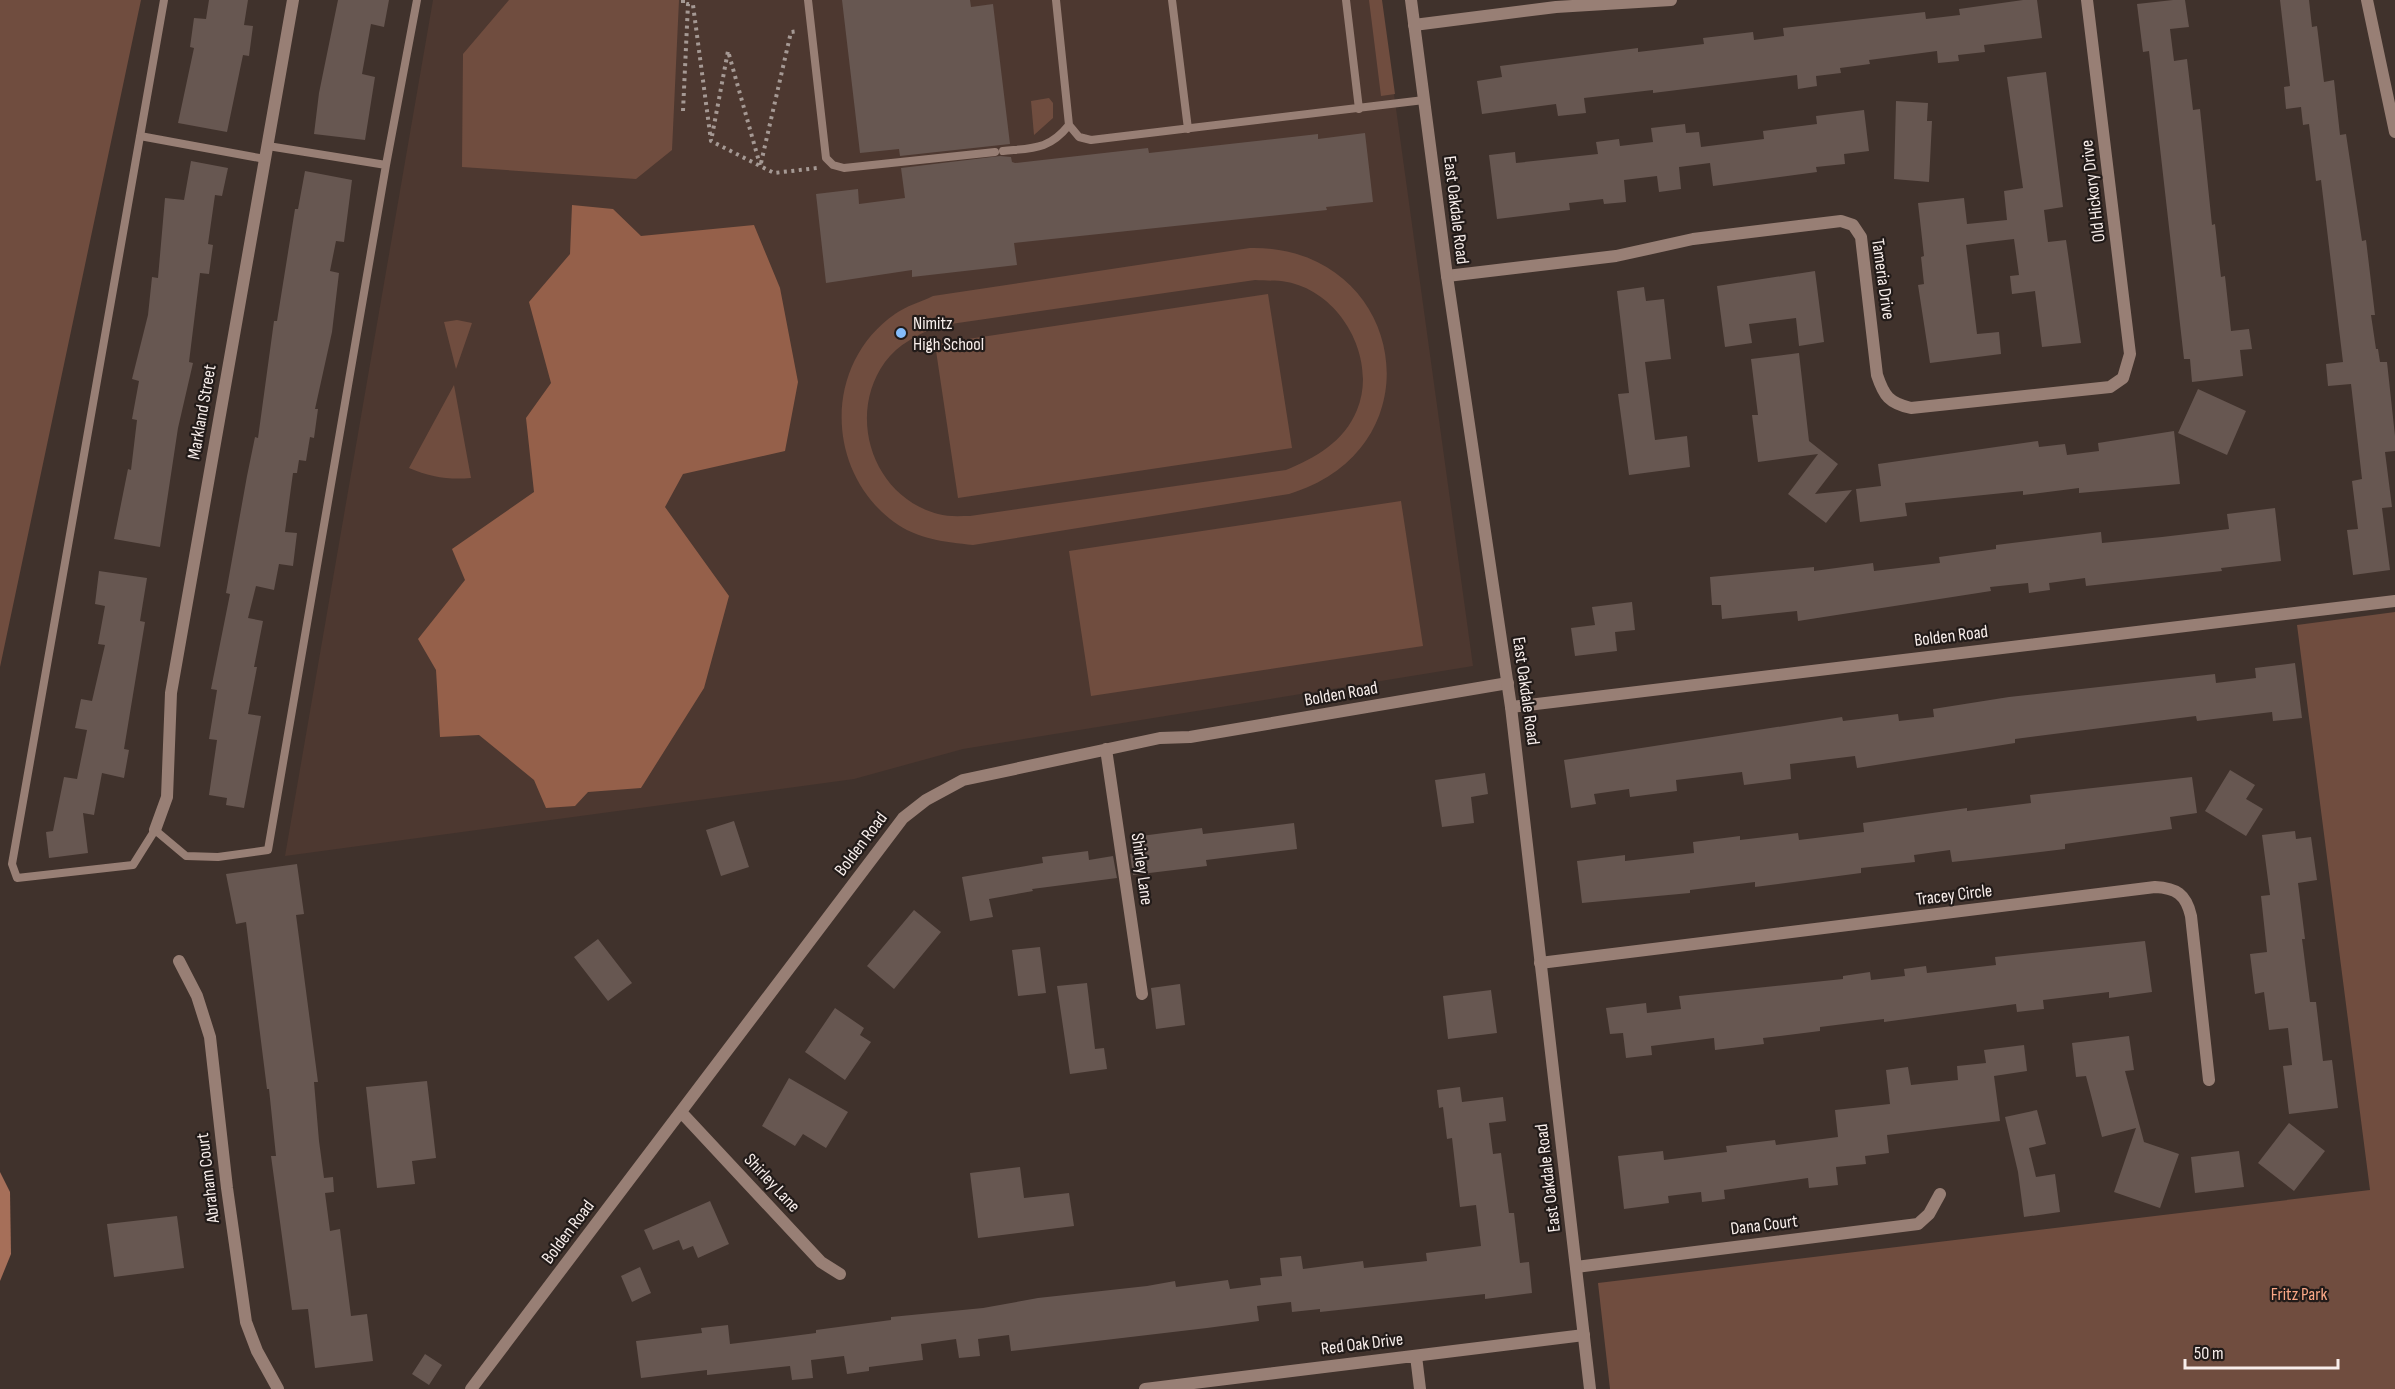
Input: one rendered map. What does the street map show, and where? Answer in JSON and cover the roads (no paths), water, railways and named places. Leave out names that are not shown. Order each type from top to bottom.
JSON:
[{"type":"street","name":"Markland Street","points":[[155,830],[167,797],[171,693],[293,0]]},
{"type":"street","name":"East Oakdale Road","points":[[1411,0],[1447,276],[1508,683],[1590,1389]]},
{"type":"street","points":[[1414,25],[1556,7],[1671,0]]},
{"type":"street","name":"Old Hickory Drive","points":[[2087,0],[2130,354],[2123,378]]},
{"type":"street","points":[[2367,0],[2395,132]]},
{"type":"street","name":"Tameria Drive","points":[[1447,276],[1616,256],[1693,239],[1841,221],[1853,225],[1861,237],[1877,375],[1883,394],[1893,404],[1911,408],[2110,387],[2123,378]]},
{"type":"street","name":"Bolden Road","points":[[1511,707],[2395,601]]},
{"type":"street","name":"Bolden Road","points":[[471,1389],[903,818],[926,800],[963,780],[1106,749],[1508,683]]},
{"type":"street","name":"Shirley Lane","points":[[1106,749],[1142,994]]},
{"type":"street","name":"Tracey Circle","points":[[1540,963],[2155,887],[2169,888],[2179,892],[2188,902],[2191,916],[2209,1080]]},
{"type":"street","name":"Abraham Court","points":[[178,961],[197,996],[210,1036],[227,1188],[246,1322],[257,1351],[278,1389]]},
{"type":"street","name":"Shirley Lane","points":[[681,1112],[821,1262],[840,1274]]},
{"type":"street","name":"Dana Court","points":[[1576,1267],[1918,1224],[1929,1214],[1940,1194]]},
{"type":"street","name":"Red Oak Drive","points":[[1145,1389],[1584,1335]]},
{"type":"street","points":[[1416,1356],[1420,1389]]},
{"type":"lane","points":[[164,0],[12,864],[17,878],[133,865],[155,830],[186,856],[218,857],[268,850],[386,165],[417,0]]},
{"type":"lane","points":[[808,0],[826,158],[832,165],[844,168],[1035,148],[1057,140],[1069,125]]},
{"type":"lane","points":[[1056,0],[1069,125],[1079,137],[1090,140],[1424,100]]},
{"type":"lane","points":[[1172,0],[1188,129]]},
{"type":"lane","points":[[1346,0],[1359,109]]},
{"type":"lane","points":[[140,136],[265,159]]},
{"type":"lane","points":[[268,146],[386,165]]},
{"type":"place","name":"Nimitz High School","points":[[901,333]]},
{"type":"park label","name":"Fritz Park","points":[[2299,1294]]}]
